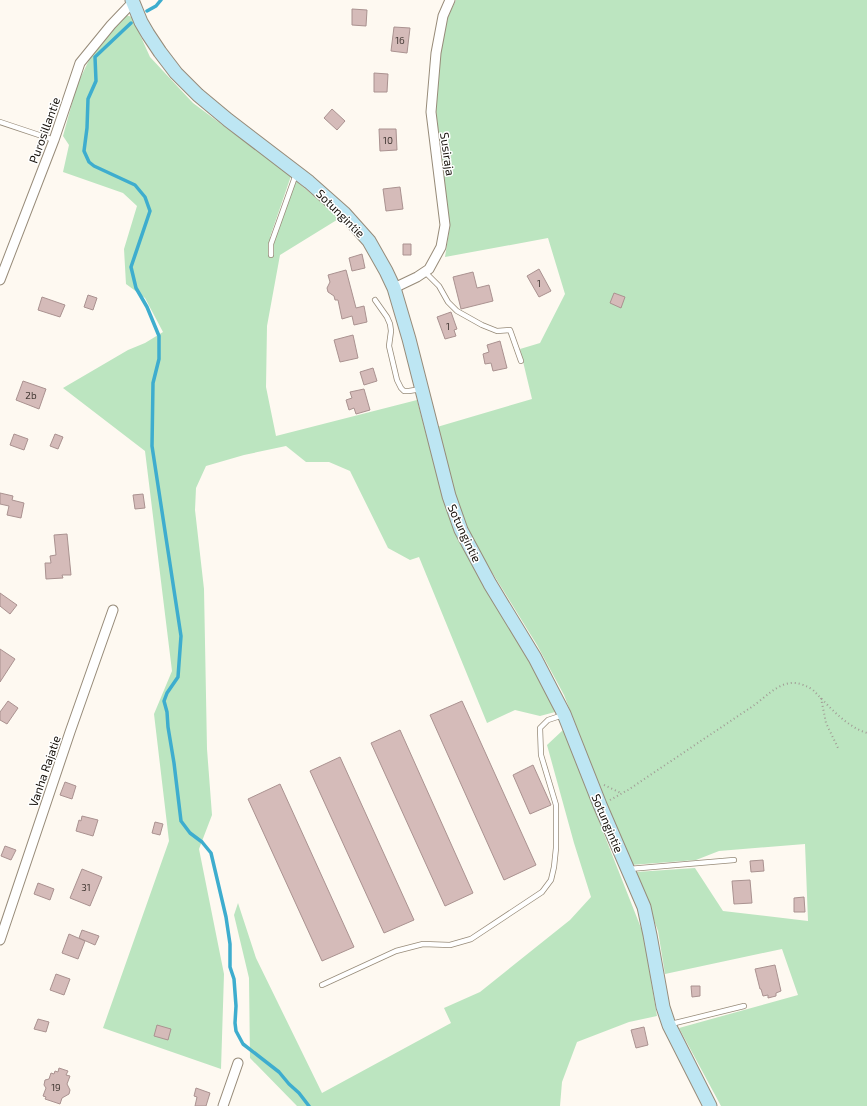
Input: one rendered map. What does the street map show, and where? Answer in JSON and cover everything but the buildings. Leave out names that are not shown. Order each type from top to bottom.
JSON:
[{"type":"street","name":"Susiraja","points":[[394,288],[417,277],[432,265],[441,247],[446,225],[431,112],[436,53],[443,16],[450,0]]},
{"type":"street","name":"Purosillantie","points":[[0,280],[54,140],[80,63],[132,1]]},
{"type":"street","name":"Sotungintie","points":[[132,1],[148,34],[176,72],[198,95],[297,173],[344,213],[369,241],[386,271],[394,288],[449,496],[461,530],[490,584],[535,658],[564,714],[600,805],[644,907],[663,1007],[669,1025],[710,1106]]},
{"type":"street","name":"Vanha Rajatie","points":[[0,940],[67,740],[113,610]]},
{"type":"street","points":[[223,1106],[238,1062]]},
{"type":"lane","points":[[0,122],[54,140]]},
{"type":"lane","points":[[271,255],[271,244],[297,173]]},
{"type":"lane","points":[[425,272],[439,286],[448,302],[457,311],[482,325],[497,331],[510,330],[521,362]]},
{"type":"lane","points":[[375,300],[390,324],[391,331],[389,346],[397,380],[401,388],[404,391],[421,389]]},
{"type":"lane","points":[[322,984],[396,951],[423,944],[450,945],[471,939],[542,892],[551,880],[554,866],[556,848],[556,805],[541,755],[540,728],[548,720],[564,714]]},
{"type":"lane","points":[[628,870],[734,860]]},
{"type":"lane","points":[[669,1025],[744,1006]]},
{"type":"path","points":[[600,805],[621,794],[756,704],[774,688],[782,684],[802,684],[813,690],[847,722],[859,730],[867,733]]},
{"type":"path","points":[[821,697],[826,723],[838,748]]},
{"type":"path","points":[[593,787],[605,784],[621,794]]},
{"type":"green space","points":[[456,0],[867,0],[867,1106],[721,1106],[679,1028],[798,995],[782,949],[665,974],[658,931],[636,872],[695,868],[723,911],[808,921],[805,844],[719,851],[696,860],[631,865],[564,695],[537,645],[477,548],[464,520],[455,495],[437,427],[532,399],[520,349],[540,343],[565,294],[548,238],[445,257],[450,226],[436,111],[439,58],[448,17]]},
{"type":"green space","points":[[126,15],[132,17],[150,57],[193,103],[291,176],[270,237],[273,242],[296,181],[340,218],[280,255],[267,326],[266,387],[276,436],[417,400],[441,491],[456,532],[484,586],[547,692],[555,712],[540,716],[515,710],[487,723],[419,557],[410,560],[388,548],[350,471],[329,462],[306,462],[286,446],[244,455],[206,466],[196,488],[195,510],[204,589],[207,749],[212,815],[199,849],[224,974],[221,1069],[103,1028],[169,841],[154,714],[172,671],[145,451],[63,388],[128,350],[145,343],[163,332],[145,298],[126,284],[124,249],[137,206],[123,193],[63,172],[69,145],[63,136],[77,85],[90,58]]},
{"type":"green space","points":[[563,730],[643,933],[657,1016],[629,1022],[577,1042],[562,1082],[560,1106],[297,1106],[250,1058],[249,978],[234,915],[238,903],[256,958],[322,1093],[451,1023],[444,1008],[480,992],[570,920],[591,897],[574,843],[547,745]]},
{"type":"waterway","points":[[147,11],[156,6],[161,0]]},
{"type":"waterway","points":[[131,23],[95,57],[96,81],[88,99],[87,128],[84,151],[89,162],[94,166],[135,185],[145,197],[150,211],[131,267],[136,288],[147,307],[159,336],[159,359],[153,383],[152,446],[181,636],[178,677],[167,693],[164,701],[167,712],[181,821],[190,833],[202,842],[211,853],[226,917],[230,944],[230,967],[234,979],[236,1006],[236,1031],[243,1044],[279,1072],[309,1106]]}]
